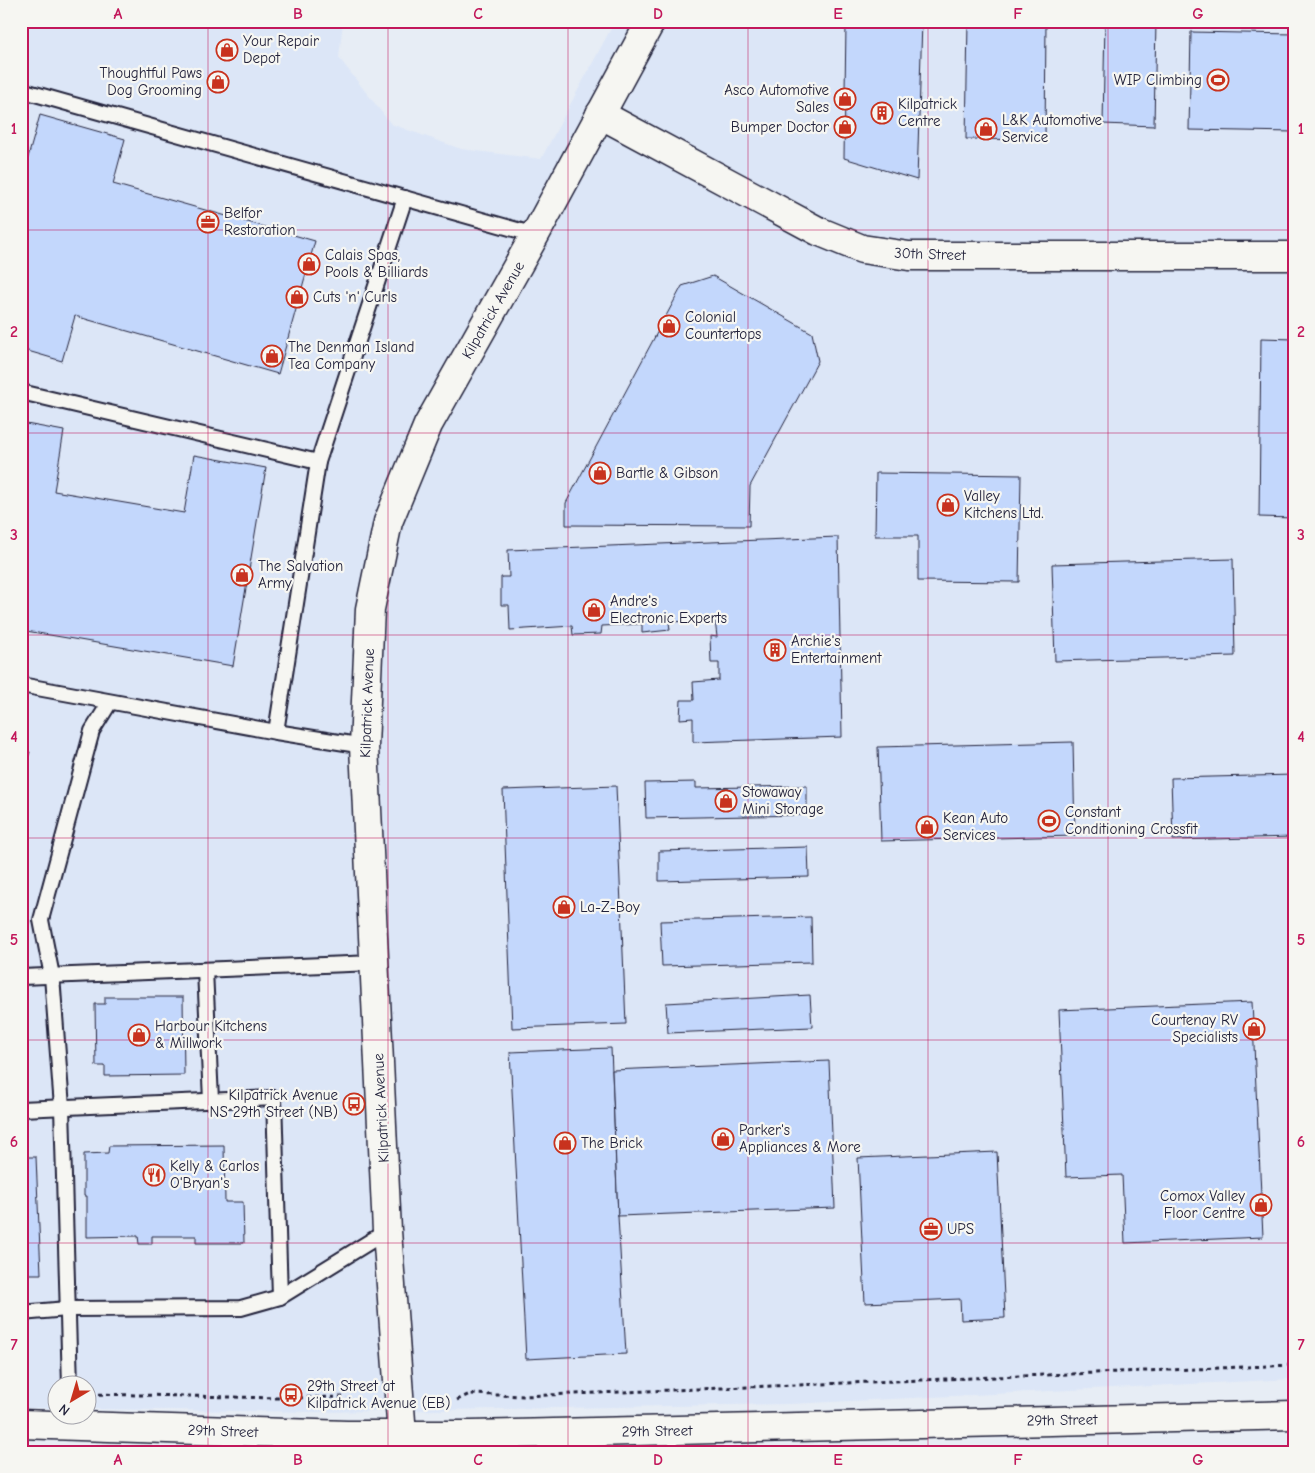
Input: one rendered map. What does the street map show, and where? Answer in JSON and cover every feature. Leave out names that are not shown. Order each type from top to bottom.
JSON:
[{"type":"street","name":"Kilpatrick Avenue","points":[[402,1443],[386,1231],[364,746],[370,609],[388,522],[428,425],[536,235],[651,21]]},
{"type":"street","name":"30th Street","points":[[600,114],[818,231],[862,249],[909,256],[1294,256]]},
{"type":"street","name":"29th Street","points":[[98,1421],[347,1435],[402,1443],[471,1435],[1294,1415]]},
{"type":"street","name":"29th Street","points":[[21,1424],[48,1422]]},
{"type":"lane","points":[[21,90],[536,235]]},
{"type":"lane","points":[[276,732],[318,462],[405,198]]},
{"type":"lane","points":[[21,392],[318,462]]},
{"type":"lane","points":[[21,685],[276,732],[364,746]]},
{"type":"lane","points":[[70,1376],[62,1107],[52,976],[41,920],[92,731],[110,702]]},
{"type":"lane","points":[[21,977],[374,963]]},
{"type":"lane","points":[[205,970],[211,1100]]},
{"type":"lane","points":[[21,1109],[274,1098],[280,1297]]},
{"type":"lane","points":[[21,1313],[68,1309],[241,1308],[280,1297],[386,1231]]},
{"type":"path","points":[[457,1400],[470,1394],[523,1396],[1294,1365]]},
{"type":"path","points":[[98,1394],[280,1398],[348,1397]]},
{"type":"shaded area","points":[[21,21],[343,21],[339,58],[391,124],[461,149],[541,159],[615,21],[1294,21],[1294,1379],[790,1404],[318,1412],[98,1409],[98,1376],[48,1376],[48,1408],[21,1408]]},
{"type":"building","points":[[21,21],[29,21],[22,43],[21,43]]},
{"type":"building","name":"Kilpatrick Centre","points":[[747,21],[922,21],[917,180],[844,158],[846,25],[747,24]]},
{"type":"building","points":[[968,21],[1046,21],[1045,140],[966,139]]},
{"type":"building","points":[[1105,21],[1156,21],[1154,126],[1103,124]]},
{"type":"building","points":[[1191,32],[1294,34],[1294,132],[1189,130]]},
{"type":"building","points":[[40,115],[125,139],[113,184],[315,241],[278,374],[75,316],[62,361],[21,349],[21,182]]},
{"type":"building","points":[[713,276],[812,333],[818,361],[750,486],[749,526],[566,525],[566,503],[682,286]]},
{"type":"building","points":[[1261,338],[1294,339],[1294,518],[1259,517]]},
{"type":"building","points":[[21,423],[64,431],[54,491],[184,513],[194,455],[266,468],[233,666],[26,631],[21,657]]},
{"type":"building","name":"Valley Kitchens Ltd.","points":[[876,473],[1021,475],[1019,582],[918,581],[918,536],[875,536]]},
{"type":"building","name":"Archie's Entertainment","points":[[838,537],[842,737],[693,742],[693,718],[680,719],[681,700],[694,700],[693,682],[719,680],[719,663],[711,663],[710,636],[717,637],[715,620],[669,622],[670,630],[642,633],[642,624],[602,626],[601,634],[573,635],[572,626],[510,630],[509,605],[501,605],[501,577],[509,577],[508,550]]},
{"type":"building","points":[[1288,541],[1294,541],[1294,678],[1289,678]]},
{"type":"building","points":[[1233,559],[1235,656],[1055,661],[1052,564]]},
{"type":"building","points":[[1073,742],[1075,836],[881,841],[878,747]]},
{"type":"building","points":[[21,750],[30,752],[21,779]]},
{"type":"building","points":[[1294,775],[1294,837],[1173,840],[1171,778]]},
{"type":"building","name":"Stowaway Mini Storage","points":[[696,782],[696,788],[807,786],[807,815],[646,818],[645,783]]},
{"type":"building","name":"La-Z-Boy","points":[[616,786],[626,1024],[512,1028],[503,790]]},
{"type":"building","points":[[808,847],[809,877],[659,881],[659,851]]},
{"type":"building","points":[[811,917],[812,962],[662,966],[660,921]]},
{"type":"building","points":[[810,995],[812,1027],[668,1033],[666,1003]]},
{"type":"building","name":"Harbour Kitchens & Millwork","points":[[105,997],[183,997],[184,1075],[105,1076],[105,1066],[96,1066],[95,1004],[105,1004]]},
{"type":"building","points":[[1252,1002],[1263,1237],[1125,1243],[1122,1175],[1066,1177],[1059,1010]]},
{"type":"building","name":"The Brick","points":[[611,1048],[626,1354],[526,1359],[510,1052]]},
{"type":"building","name":"Parker's Appliances & More","points":[[829,1061],[835,1208],[618,1216],[612,1070]]},
{"type":"building","name":"Kelly & Carlos O'Bryan's","points":[[224,1145],[225,1202],[243,1202],[244,1243],[196,1243],[196,1236],[152,1236],[152,1244],[139,1244],[138,1236],[87,1237],[87,1196],[84,1196],[84,1154],[108,1153],[109,1146]]},
{"type":"building","name":"UPS","points":[[997,1152],[1005,1318],[961,1320],[960,1299],[865,1303],[858,1158]]},
{"type":"building","points":[[21,1157],[36,1157],[41,1274],[21,1274]]},
{"type":"place","name":"Your Repair Depot","points":[[227,50]]},
{"type":"place","name":"WIP Climbing","points":[[1218,80]]},
{"type":"place","name":"Thoughtful Paws Dog Grooming","points":[[218,82]]},
{"type":"place","name":"Asco Automotive Sales","points":[[845,99]]},
{"type":"place","name":"Kilpatrick Centre","points":[[882,113]]},
{"type":"place","name":"Bumper Doctor","points":[[845,127]]},
{"type":"place","name":"L&K Automotive Service","points":[[986,129]]},
{"type":"place","name":"Belfor Restoration","points":[[208,222]]},
{"type":"place","name":"Calais Spas, Pools & Billiards","points":[[309,264]]},
{"type":"place","name":"Cuts 'n' Curls","points":[[297,297]]},
{"type":"place","name":"Colonial Countertops","points":[[669,326]]},
{"type":"place","name":"The Denman Island Tea Company","points":[[272,356]]},
{"type":"place","name":"Bartle & Gibson","points":[[600,473]]},
{"type":"place","name":"Valley Kitchens Ltd.","points":[[948,505]]},
{"type":"place","name":"The Salvation Army","points":[[242,575]]},
{"type":"place","name":"Andre's Electronic Experts","points":[[594,610]]},
{"type":"place","name":"Archie's Entertainment","points":[[775,650]]},
{"type":"place","name":"Stowaway Mini Storage","points":[[726,801]]},
{"type":"place","name":"Constant Conditioning Crossfit","points":[[1049,821]]},
{"type":"place","name":"Kean Auto Services","points":[[927,827]]},
{"type":"place","name":"La-Z-Boy","points":[[564,907]]},
{"type":"place","name":"Courtenay RV Specialists","points":[[1254,1029]]},
{"type":"place","name":"Harbour Kitchens & Millwork","points":[[139,1035]]},
{"type":"place","name":"Kilpatrick Avenue NS 29th Street (NB)","points":[[354,1104]]},
{"type":"place","name":"Parker's Appliances & More","points":[[723,1139]]},
{"type":"place","name":"The Brick","points":[[565,1143]]},
{"type":"place","name":"Kelly & Carlos O'Bryan's","points":[[154,1175]]},
{"type":"place","name":"Comox Valley Floor Centre","points":[[1261,1205]]},
{"type":"place","name":"UPS","points":[[931,1229]]},
{"type":"place","name":"29th Street at Kilpatrick Avenue (EB)","points":[[291,1395]]}]
